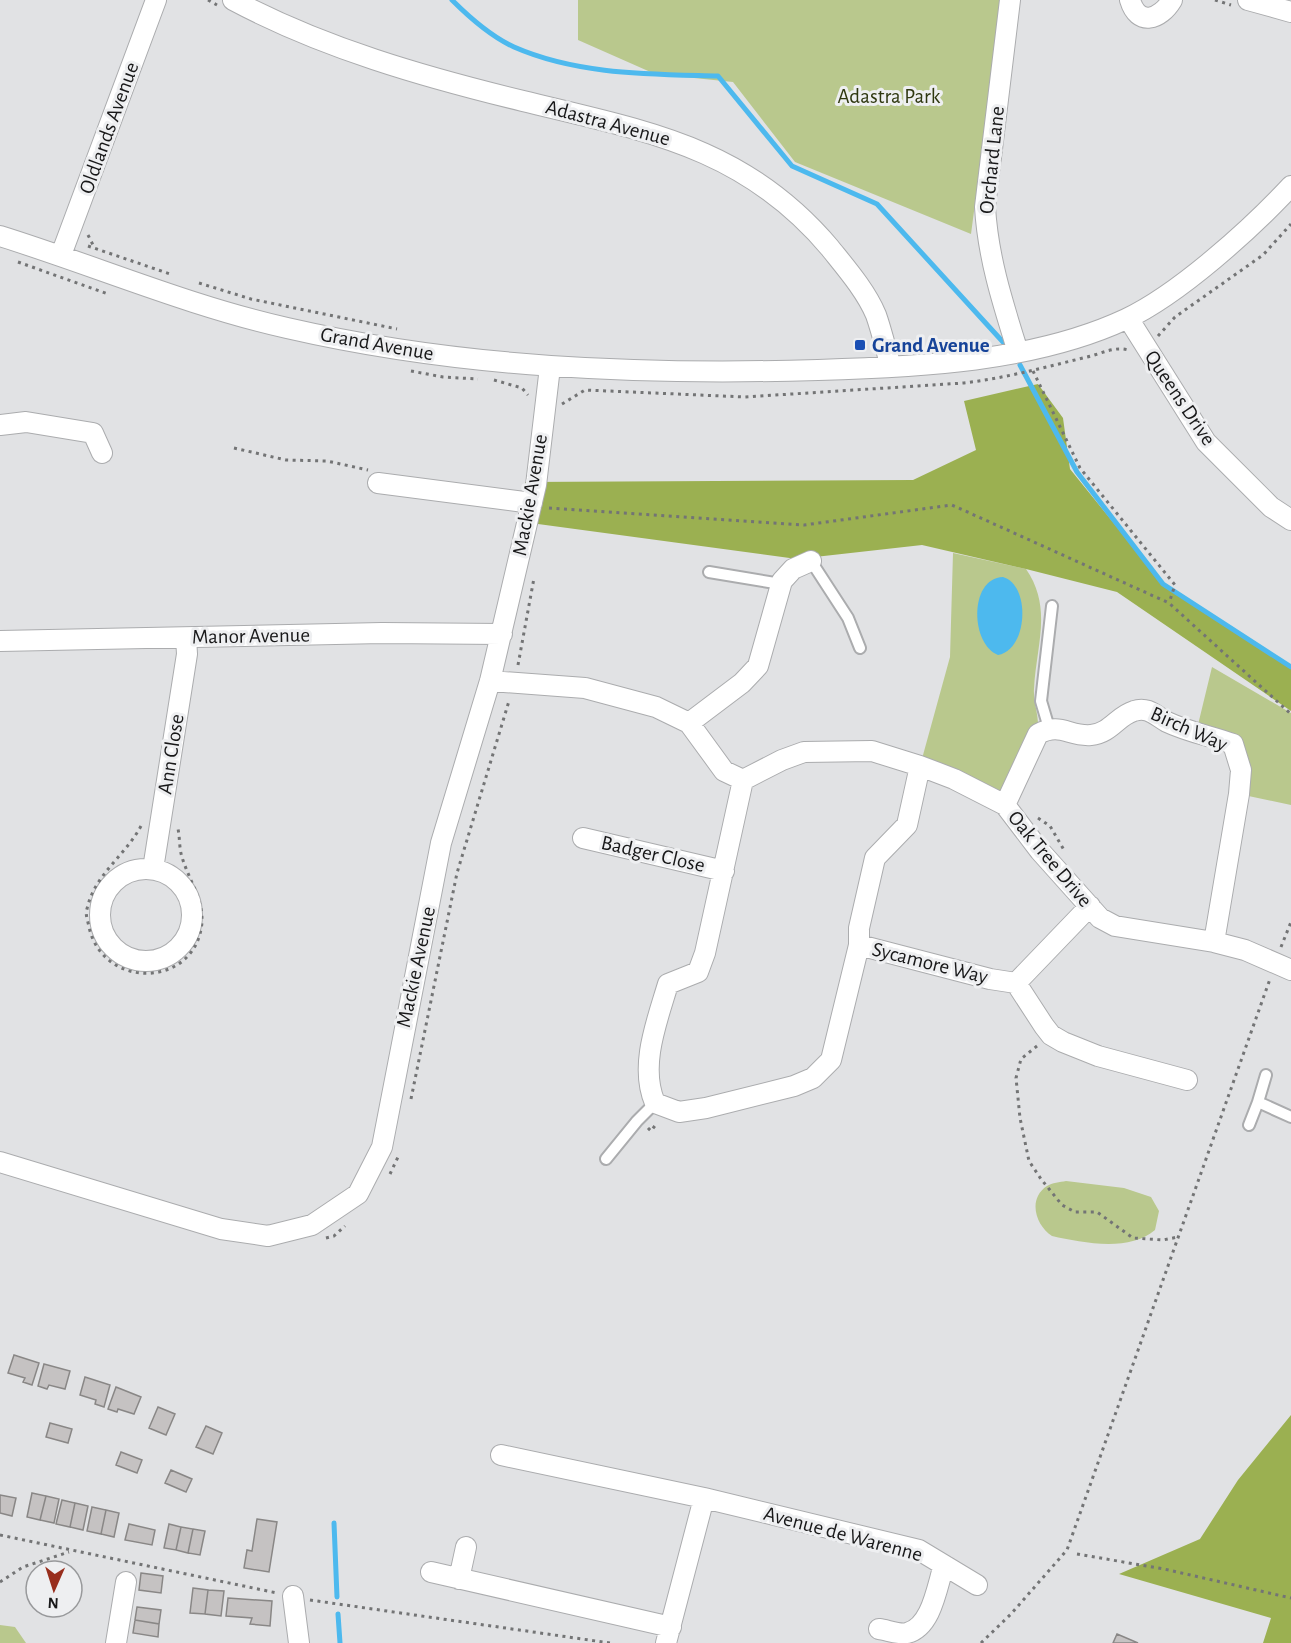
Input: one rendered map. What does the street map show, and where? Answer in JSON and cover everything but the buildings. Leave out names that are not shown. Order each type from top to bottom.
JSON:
[{"type":"street","name":"Oldlands Avenue","points":[[64,248],[156,0]]},
{"type":"street","name":"Orchard Lane","points":[[1010,0],[985,207],[987,236],[998,290],[1018,352]]},
{"type":"street","points":[[1130,0],[1133,10],[1143,17],[1153,17],[1165,12],[1172,0]]},
{"type":"street","points":[[1248,0],[1291,12]]},
{"type":"street","name":"Adastra Avenue","points":[[229,5],[344,49],[399,67],[523,101],[613,121],[700,150],[764,186],[793,207],[815,230],[848,269],[876,314],[891,368]]},
{"type":"street","name":"Grand Avenue","points":[[0,236],[64,248],[204,306],[285,328],[436,355],[550,367],[696,373],[891,368],[1018,352],[1070,340],[1128,318],[1198,270],[1264,216],[1291,186]]},
{"type":"street","name":"Queens Drive","points":[[1128,318],[1154,343],[1206,442],[1271,507],[1291,520]]},
{"type":"street","name":"Mackie Avenue","points":[[0,1162],[221,1229],[268,1236],[312,1225],[358,1194],[382,1147],[441,843],[490,681],[538,509],[536,485],[550,367]]},
{"type":"street","points":[[0,425],[26,422],[93,433],[102,453]]},
{"type":"street","points":[[378,483],[538,509]]},
{"type":"street","points":[[689,723],[742,683],[758,666],[781,584],[794,569],[811,561]]},
{"type":"street","name":"Manor Avenue","points":[[0,641],[382,633],[502,634]]},
{"type":"street","name":"Ann Close","points":[[153,869],[187,654],[186,638]]},
{"type":"street","points":[[490,681],[585,688],[656,707],[689,723],[724,771],[743,780]]},
{"type":"street","name":"Birch Way","points":[[1049,728],[1058,728],[1080,735],[1102,733],[1132,711],[1142,709],[1153,712],[1179,727],[1233,744],[1241,770],[1239,794],[1214,942]]},
{"type":"street","points":[[1005,806],[1038,734],[1049,728]]},
{"type":"street","name":"Oak Tree Drive","points":[[743,780],[782,760],[804,752],[872,752],[920,766],[954,779],[1005,806],[1040,851],[1100,918],[1115,926],[1214,942],[1284,966]]},
{"type":"street","name":"Sycamore Way","points":[[920,766],[907,825],[874,858],[859,928],[859,945],[990,979],[1016,983],[1090,906]]},
{"type":"street","name":"Badger Close","points":[[658,1111],[650,1091],[648,1072],[656,1023],[668,984],[698,972],[713,924],[743,780]]},
{"type":"street","name":"Badger Close","points":[[583,838],[724,871]]},
{"type":"street","points":[[153,869],[168,874],[184,891],[192,913],[189,928],[182,942],[171,953],[156,959],[140,960],[125,956],[113,948],[100,922],[100,908],[113,882],[125,874],[153,869]]},
{"type":"street","points":[[658,1111],[679,1112],[706,1108],[794,1086],[813,1078],[831,1060],[859,945]]},
{"type":"street","points":[[1016,983],[1051,1035],[1098,1056],[1187,1080]]},
{"type":"street","name":"Avenue de Warenne","points":[[501,1455],[704,1498],[919,1550],[976,1585]]},
{"type":"street","points":[[431,1572],[668,1635],[704,1498]]},
{"type":"street","points":[[459,1579],[466,1547]]},
{"type":"street","points":[[879,1629],[906,1634],[920,1626],[928,1614],[944,1565]]},
{"type":"street","points":[[116,1643],[126,1582]]},
{"type":"street","points":[[293,1596],[299,1643]]},
{"type":"lane","points":[[811,561],[848,618],[860,648]]},
{"type":"lane","points":[[709,572],[781,584]]},
{"type":"lane","points":[[1049,728],[1041,701],[1052,606]]},
{"type":"lane","points":[[1250,1125],[1266,1075]]},
{"type":"lane","points":[[1258,1102],[1291,1117]]},
{"type":"lane","points":[[606,1159],[637,1120],[658,1111]]},
{"type":"path","points":[[208,0],[229,5]]},
{"type":"path","points":[[996,379],[1119,348],[1130,350],[1154,343],[1175,317],[1263,255],[1291,224]]},
{"type":"path","points":[[64,248],[94,247],[177,276]]},
{"type":"path","points":[[198,283],[307,311],[406,330]]},
{"type":"path","points":[[1154,343],[1163,332]]},
{"type":"path","points":[[1033,370],[1080,468],[1175,585],[1169,603]]},
{"type":"path","points":[[561,411],[564,405]]},
{"type":"path","points":[[538,509],[804,525],[952,505],[1169,603],[1291,714]]},
{"type":"path","points":[[410,1103],[457,873],[514,681],[535,576]]},
{"type":"path","points":[[1033,814],[1050,826],[1066,853]]},
{"type":"path","points":[[981,1643],[1011,1614],[1067,1550],[1178,1237],[1284,966],[1291,922]]},
{"type":"path","points":[[1051,1035],[1021,1059],[1016,1078],[1020,1118],[1029,1161],[1062,1205],[1075,1212],[1097,1212],[1133,1238],[1163,1240],[1178,1237]]},
{"type":"path","points":[[637,1120],[651,1131],[658,1111]]},
{"type":"path","points":[[386,1181],[398,1161],[400,1150]]},
{"type":"path","points":[[322,1240],[334,1236],[350,1222]]},
{"type":"path","points":[[0,1535],[293,1596],[610,1643]]},
{"type":"path","points":[[0,1582],[22,1567],[72,1551]]},
{"type":"path","points":[[1077,1554],[1164,1569],[1291,1598]]},
{"type":"green space","name":"Adastra Park","points":[[578,0],[1002,0],[971,234],[795,162],[733,82],[655,74],[578,40]]},
{"type":"green space","points":[[1038,384],[1063,418],[1070,469],[1163,584],[1291,667],[1291,711],[1117,592],[922,545],[797,559],[538,524],[525,482],[913,480],[976,450],[964,401]]},
{"type":"green space","points":[[953,553],[1026,569],[1039,598],[1041,628],[1034,689],[1038,730],[1032,751],[1005,805],[920,766],[950,657]]},
{"type":"green space","points":[[1212,667],[1291,713],[1291,805],[1239,794],[1238,757],[1196,733]]},
{"type":"green space","points":[[1066,1181],[1124,1188],[1151,1197],[1159,1211],[1155,1230],[1133,1241],[1106,1244],[1052,1236],[1046,1232],[1038,1219],[1037,1198],[1047,1186]]},
{"type":"green space","points":[[1291,1415],[1291,1643],[1263,1643],[1271,1618],[1119,1574],[1200,1539],[1238,1480]]},
{"type":"green space","points":[[0,1625],[15,1627],[26,1643],[0,1643]]},
{"type":"water","points":[[1003,577],[1012,582],[1018,592],[1022,604],[1022,617],[1015,642],[1008,651],[998,655],[989,649],[982,638],[977,612],[984,588],[992,580]]},
{"type":"waterway","points":[[452,0],[497,38],[538,56],[563,63],[614,71],[718,76],[792,166],[877,204],[1003,342]]},
{"type":"waterway","points":[[1020,365],[1077,472],[1163,584],[1291,667]]},
{"type":"waterway","points":[[334,1523],[337,1597]]},
{"type":"waterway","points":[[338,1614],[340,1643]]},
{"type":"place","name":"Grand Avenue","points":[[860,345]]}]
